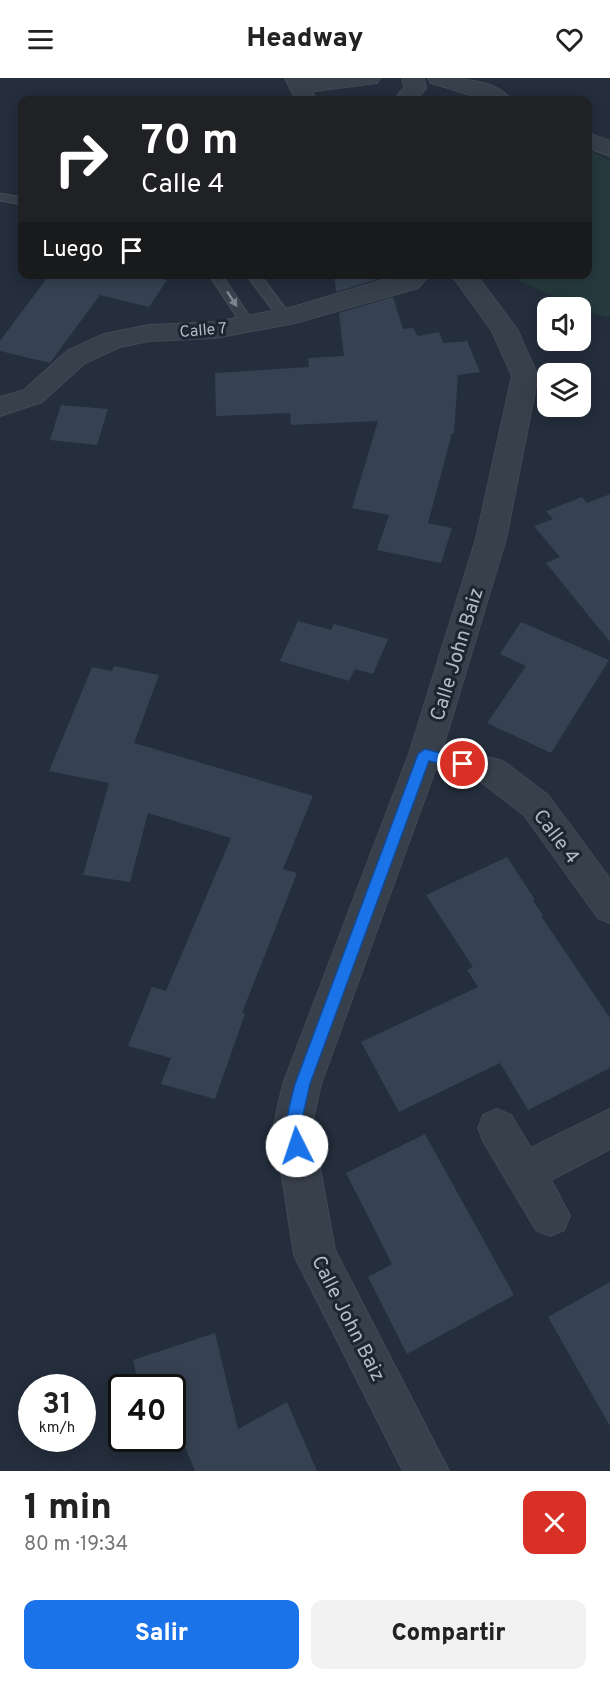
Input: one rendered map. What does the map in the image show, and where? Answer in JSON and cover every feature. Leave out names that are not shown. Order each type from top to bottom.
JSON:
[{"type":"street","points":[[300,88],[369,78]]},
{"type":"street","points":[[408,96],[415,88],[413,78]]},
{"type":"street","points":[[439,78],[475,88],[492,96]]},
{"type":"street","points":[[592,142],[610,149]]},
{"type":"street","name":"Calle 7","points":[[0,407],[33,396],[76,357],[113,340],[149,333],[215,330],[285,317],[409,283],[413,279]]},
{"type":"street","name":"Calle John Baiz","points":[[427,1471],[315,1255],[293,1124],[303,1084],[425,754],[491,539],[525,376],[504,328],[467,279]]},
{"type":"street","name":"Calle 4","points":[[425,754],[491,771],[536,805],[610,907]]},
{"type":"street","points":[[497,1128],[550,1216]]},
{"type":"street","points":[[524,1173],[610,1128]]},
{"type":"lane","points":[[0,197],[18,200]]},
{"type":"lane","points":[[218,279],[248,324]]},
{"type":"lane","points":[[256,279],[285,317]]},
{"type":"green space","points":[[592,152],[610,161],[610,317],[591,312],[591,297],[556,297],[514,279],[592,279]]},
{"type":"building","points":[[46,279],[167,280],[149,307],[100,295],[50,363],[0,351],[0,341]]},
{"type":"building","points":[[335,279],[377,279],[336,292]]},
{"type":"building","points":[[393,297],[403,329],[413,328],[418,336],[439,332],[443,343],[467,341],[480,372],[458,375],[454,433],[452,433],[428,523],[452,528],[441,563],[377,550],[389,515],[352,508],[378,421],[291,425],[290,413],[216,416],[215,373],[309,367],[308,358],[344,356],[339,313]]},
{"type":"building","points":[[61,405],[108,409],[97,445],[50,440]]},
{"type":"building","points":[[610,494],[610,642],[546,563],[560,557],[534,526],[553,519],[546,511],[582,497],[587,503]]},
{"type":"building","points":[[298,621],[331,630],[334,624],[388,639],[373,674],[355,669],[349,681],[280,661]]},
{"type":"building","points":[[521,622],[609,660],[551,753],[487,723],[526,666],[500,654]]},
{"type":"building","points":[[114,666],[159,675],[134,743],[313,796],[283,869],[297,873],[242,1013],[245,1014],[215,1099],[161,1084],[171,1058],[128,1046],[152,987],[166,991],[231,838],[148,813],[130,882],[83,875],[109,783],[49,771],[92,667],[112,671]]},
{"type":"building","points":[[507,857],[535,900],[533,901],[543,915],[541,916],[610,1018],[610,1068],[528,1110],[500,1063],[399,1112],[361,1042],[478,987],[467,970],[473,967],[426,895]]},
{"type":"building","points":[[425,1134],[514,1295],[407,1354],[368,1277],[392,1264],[346,1173]]},
{"type":"building","points":[[610,1282],[610,1426],[548,1317]]},
{"type":"building","points":[[215,1333],[238,1429],[287,1402],[317,1471],[195,1471],[186,1449],[186,1374],[136,1374],[133,1360]]},
{"type":"route","points":[[297,1146],[293,1124],[303,1084],[425,754],[463,764]]}]
